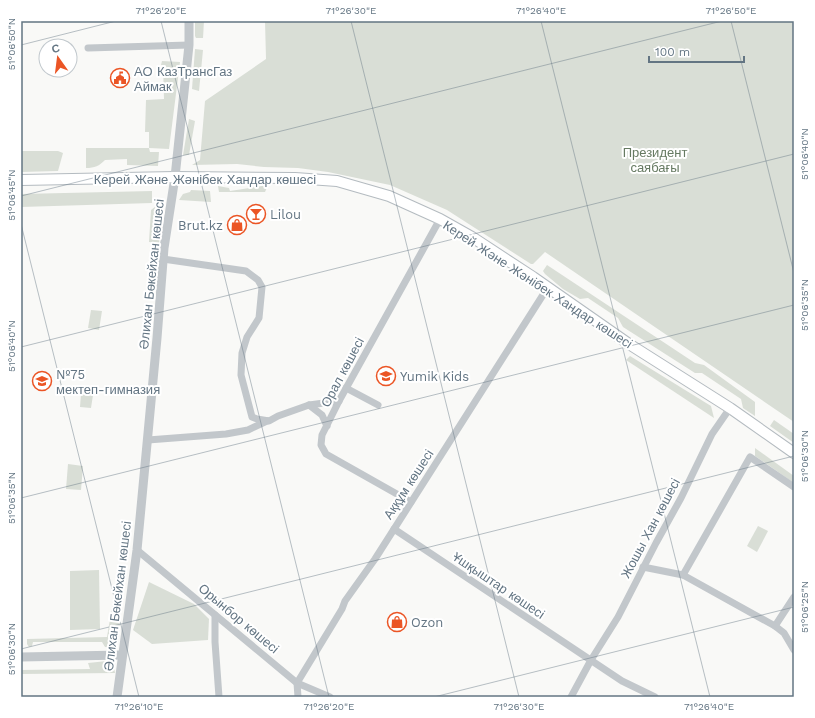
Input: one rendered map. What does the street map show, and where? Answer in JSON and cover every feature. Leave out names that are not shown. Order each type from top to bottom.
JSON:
[{"type":"main road","name":"Керей Және Жәнібек Хандар көшесі","points":[[21,180],[174,177],[296,178],[338,181],[389,196],[440,219],[472,237],[548,287],[625,341],[730,408],[794,454]]},
{"type":"street","name":"Әлихан Бөкейхан көшесі","points":[[117,697],[137,550],[163,259],[174,177],[188,45],[189,21]]},
{"type":"street","points":[[88,48],[188,45]]},
{"type":"street","name":"Орал көшесі","points":[[411,502],[326,454],[321,445],[322,435],[346,388],[440,219]]},
{"type":"street","points":[[163,259],[246,271],[258,280],[262,287],[259,318],[247,337],[242,353],[241,375],[252,416],[258,419],[269,420]]},
{"type":"street","name":"Аққұм көшесі","points":[[297,683],[342,609],[345,601],[375,559],[548,287]]},
{"type":"street","points":[[346,388],[378,405]]},
{"type":"street","points":[[148,440],[226,434],[248,430],[278,416],[309,405],[339,401]]},
{"type":"street","points":[[309,405],[322,415],[327,426]]},
{"type":"street","name":"Жошы Хан көшесі","points":[[571,697],[591,660],[618,617],[712,434],[730,408]]},
{"type":"street","points":[[683,575],[750,457],[794,487]]},
{"type":"street","name":"Ұшқыштар көшесі","points":[[394,529],[622,681],[655,697]]},
{"type":"street","name":"Орынбор көшесі","points":[[137,550],[297,683],[330,697]]},
{"type":"street","points":[[643,567],[683,575],[775,626],[784,633],[794,650]]},
{"type":"street","points":[[775,626],[794,597]]},
{"type":"street","points":[[215,615],[218,697]]},
{"type":"street","points":[[21,657],[122,655]]},
{"type":"street","points":[[297,683],[298,697]]},
{"type":"green space","points":[[195,21],[204,21],[203,38],[196,38],[195,36]]},
{"type":"green space","name":"Президент саябағы","points":[[265,21],[794,21],[794,422],[545,252],[533,264],[531,264],[447,210],[390,185],[328,172],[298,168],[264,167],[237,164],[192,165],[200,160],[205,101],[266,59]]},
{"type":"green space","points":[[195,49],[203,50],[199,91],[192,89]]},
{"type":"green space","points":[[162,61],[180,62],[169,149],[149,148],[149,132],[145,132],[146,100],[164,99],[163,65],[161,65]]},
{"type":"green space","points":[[189,119],[195,121],[189,155],[183,155]]},
{"type":"green space","points":[[86,148],[149,148],[150,152],[159,152],[158,166],[127,165],[127,159],[105,160],[97,166],[86,168]]},
{"type":"green space","points":[[21,151],[58,151],[63,153],[58,171],[21,172]]},
{"type":"green space","points":[[268,185],[265,192],[219,192],[218,186],[229,188],[230,191]]},
{"type":"green space","points":[[191,190],[210,191],[211,202],[179,200],[183,194],[190,192]]},
{"type":"green space","points":[[152,191],[152,203],[21,207],[21,194]]},
{"type":"green space","points":[[155,207],[164,207],[159,243],[149,242],[151,210]]},
{"type":"green space","points":[[547,265],[695,363],[704,365],[755,402],[755,416],[743,408],[741,399],[702,373],[695,373],[623,327],[618,318],[588,298],[580,299],[563,289],[543,271]]},
{"type":"green space","points":[[91,310],[102,311],[99,330],[88,328]]},
{"type":"green space","points":[[630,356],[711,406],[714,418],[626,360]]},
{"type":"green space","points":[[81,394],[93,395],[91,408],[80,407]]},
{"type":"green space","points":[[774,420],[794,434],[794,443],[770,426]]},
{"type":"green space","points":[[755,448],[794,476],[794,483],[755,456]]},
{"type":"green space","points":[[68,464],[83,466],[81,490],[66,489]]},
{"type":"green space","points":[[758,526],[768,531],[757,552],[747,546]]},
{"type":"green space","points":[[99,570],[100,629],[70,630],[70,571]]},
{"type":"green space","points":[[117,578],[124,578],[118,643],[114,648],[105,647],[102,642],[33,642],[32,646],[29,647],[27,644],[27,639],[107,637]]},
{"type":"green space","points":[[149,582],[194,604],[209,619],[208,640],[152,644],[133,630]]},
{"type":"green space","points":[[107,661],[113,666],[115,673],[21,674],[21,670],[90,669],[88,663]]},
{"type":"place","name":"АО КазТрансГаз Аймак","points":[[120,78]]},
{"type":"place","name":"Lilou","points":[[256,214]]},
{"type":"place","name":"Brut.kz","points":[[237,225]]},
{"type":"place","name":"Yumik Kids","points":[[386,376]]},
{"type":"place","name":"№75 мектеп-гимназия","points":[[42,381]]},
{"type":"place","name":"Ozon","points":[[397,622]]}]
